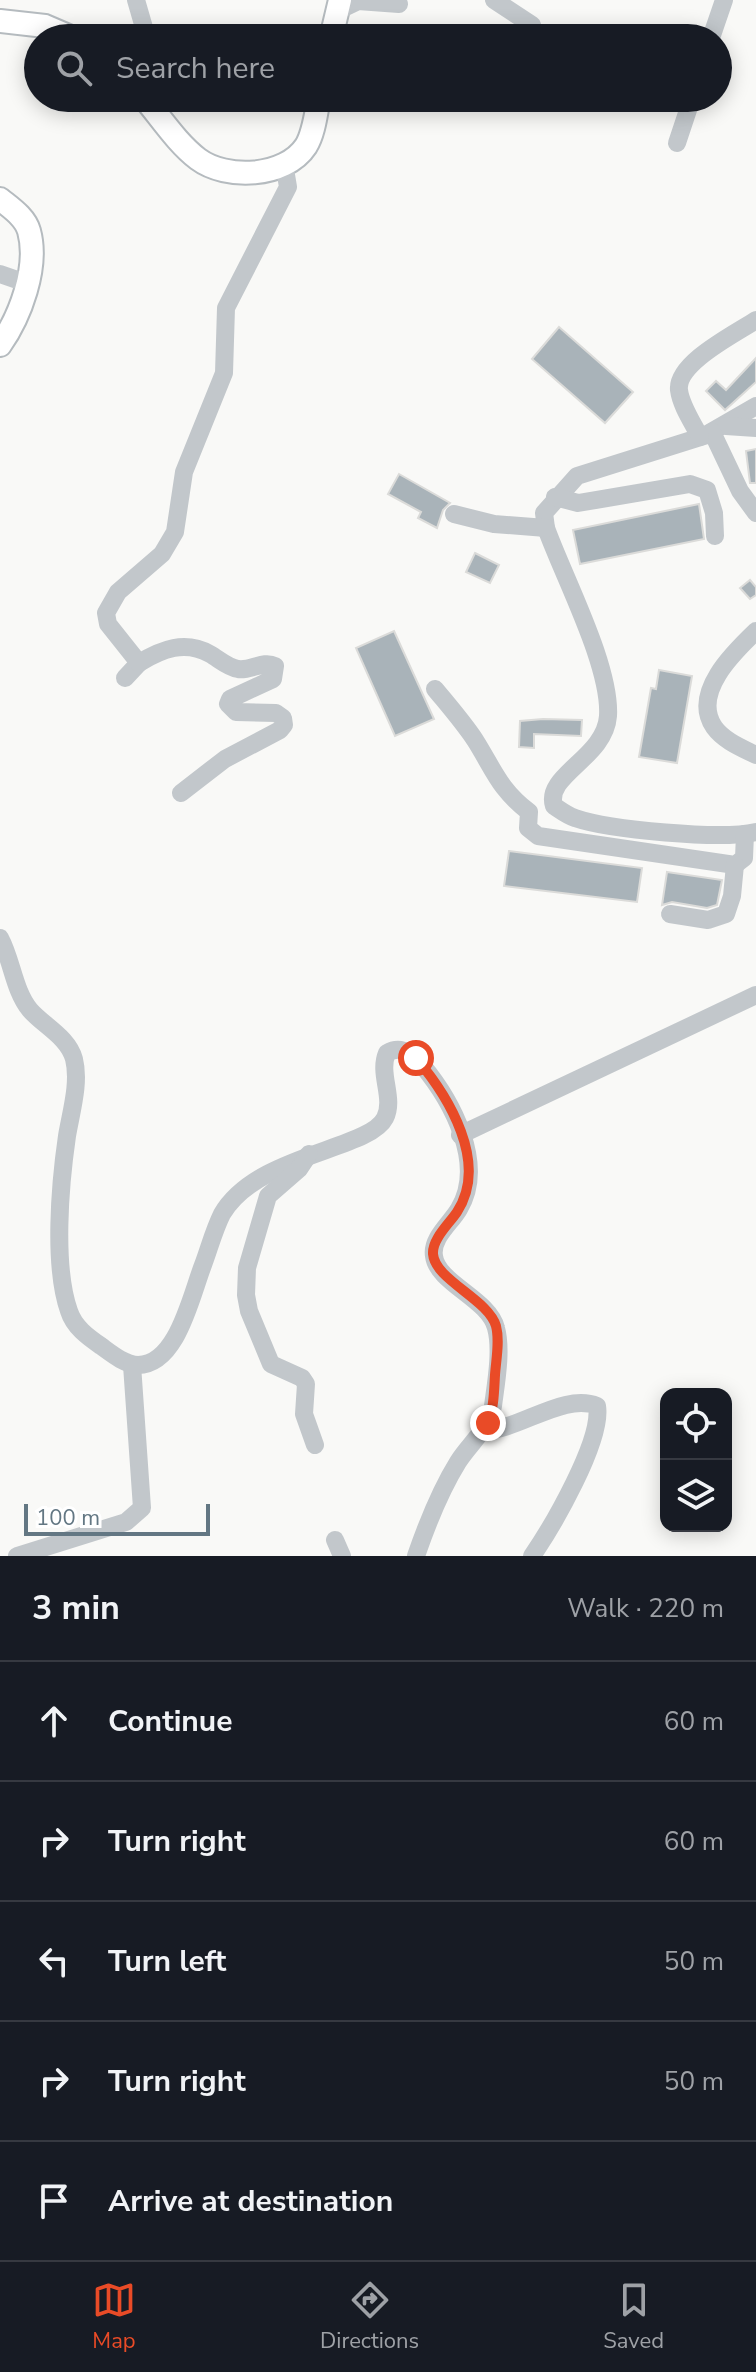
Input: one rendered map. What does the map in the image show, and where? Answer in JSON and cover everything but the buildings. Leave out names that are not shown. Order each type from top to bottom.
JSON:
[{"type":"main road","points":[[0,21],[27,24]]},
{"type":"main road","points":[[156,112],[189,152],[207,166],[243,173],[284,163],[305,148],[315,112]]},
{"type":"main road","points":[[0,199],[18,214],[29,231],[32,249],[15,321],[0,345]]},
{"type":"street","points":[[136,0],[143,24]]},
{"type":"street","points":[[494,0],[530,24]]},
{"type":"street","points":[[716,24],[724,0]]},
{"type":"street","points":[[338,6],[358,1],[399,4]]},
{"type":"street","points":[[677,143],[687,112]]},
{"type":"street","points":[[139,663],[108,624],[106,613],[118,592],[162,554],[175,532],[184,472],[224,373],[226,308],[288,187],[284,163]]},
{"type":"street","points":[[0,274],[26,283]]},
{"type":"street","points":[[756,320],[692,363],[681,375],[679,391],[712,432],[740,491],[756,513]]},
{"type":"street","points":[[712,432],[756,406]]},
{"type":"street","points":[[529,812],[528,828],[538,836],[735,865],[744,858],[751,833],[717,836],[636,827],[575,818],[554,806],[551,798],[556,783],[590,755],[600,741],[608,717],[599,661],[546,528],[544,513],[555,497],[577,476],[603,464],[712,432],[756,428]]},
{"type":"street","points":[[555,497],[578,503],[690,484],[707,490],[714,513],[715,536]]},
{"type":"street","points":[[454,514],[494,524],[546,528]]},
{"type":"street","points":[[756,631],[720,670],[711,689],[709,711],[713,726],[725,739],[756,755]]},
{"type":"street","points":[[125,678],[139,663],[171,648],[186,646],[199,648],[239,669],[269,663],[275,666],[276,672],[267,684],[230,699],[228,704],[236,712],[276,713],[283,718],[280,730],[214,767],[181,793]]},
{"type":"street","points":[[435,689],[476,742],[494,777],[509,796],[529,812]]},
{"type":"street","points":[[529,812],[554,806]]},
{"type":"street","points":[[633,850],[636,827]]},
{"type":"street","points":[[670,914],[708,920],[726,914],[732,896],[735,865]]},
{"type":"street","points":[[0,938],[21,997],[29,1009],[64,1041],[73,1056],[76,1074],[66,1145],[62,1236],[69,1311],[90,1338],[132,1365],[148,1365],[170,1349],[223,1214],[260,1178],[309,1154],[368,1134],[385,1119],[388,1108],[384,1060],[387,1053],[394,1049],[405,1050],[431,1076],[448,1102],[468,1160],[468,1186],[459,1210],[435,1243],[433,1253],[439,1268],[487,1312],[496,1328],[491,1417],[443,1489],[416,1556]]},
{"type":"street","points":[[460,1135],[756,995]]},
{"type":"street","points":[[309,1154],[299,1169],[268,1196],[251,1247],[246,1295],[271,1364],[302,1378],[306,1384],[304,1414],[315,1445]]},
{"type":"street","points":[[17,1556],[126,1522],[142,1508],[132,1365]]},
{"type":"street","points":[[482,1431],[496,1431],[569,1405],[597,1406],[596,1423],[580,1468],[558,1517],[532,1556]]},
{"type":"route","points":[[416,1058],[448,1102],[468,1160],[470,1177],[466,1196],[435,1243],[433,1253],[439,1268],[487,1312],[496,1328],[498,1341],[493,1402],[488,1423]]}]
